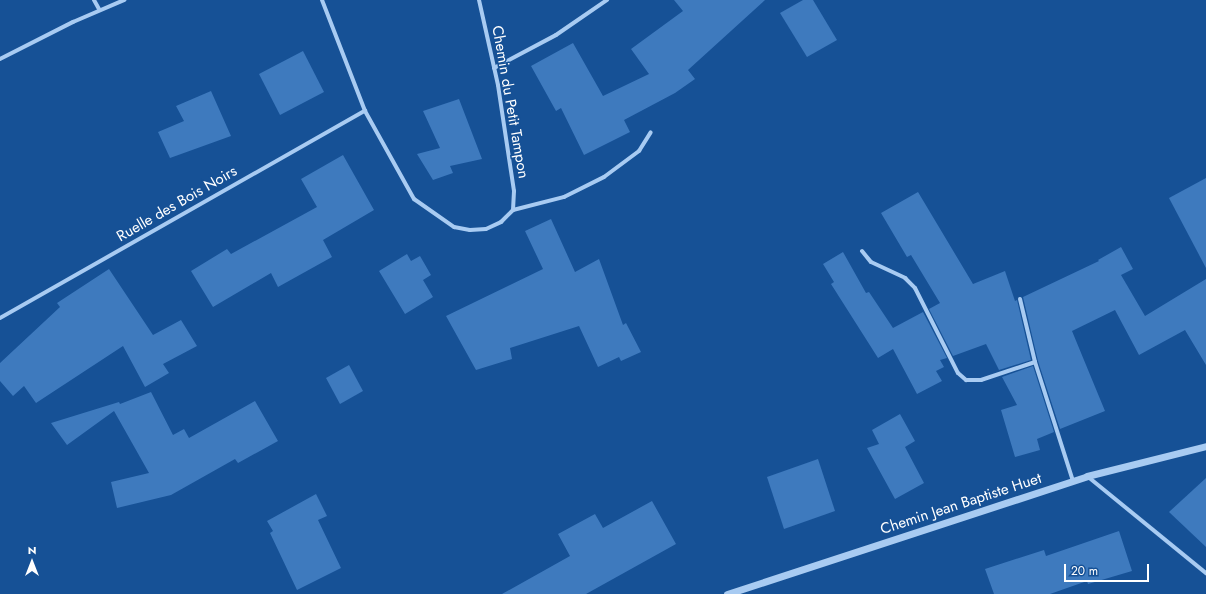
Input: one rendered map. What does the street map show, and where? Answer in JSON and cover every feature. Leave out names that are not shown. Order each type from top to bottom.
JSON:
[{"type":"street","points":[[94,0],[99,9]]},
{"type":"street","points":[[0,58],[99,9],[124,0]]},
{"type":"street","points":[[322,0],[365,111],[414,199],[454,227],[470,230],[486,229],[501,222],[513,210],[564,197],[604,177],[639,151],[651,132]]},
{"type":"street","name":"Chemin du Petit Tampon","points":[[479,0],[494,68],[512,170],[513,210]]},
{"type":"street","points":[[494,68],[556,35],[607,0]]},
{"type":"street","name":"Ruelle des Bois Noirs","points":[[0,318],[365,111]]},
{"type":"street","points":[[862,251],[871,262],[905,278],[914,288],[958,373],[966,380],[981,380],[1035,362]]},
{"type":"street","points":[[1020,299],[1035,362],[1072,481]]},
{"type":"street","name":"Chemin Jean Baptiste Huet","points":[[727,594],[1087,476],[1206,446]]},
{"type":"street","points":[[1087,476],[1206,573]]},
{"type":"building","points":[[674,0],[765,0],[688,70],[695,79],[675,93],[624,120],[630,132],[584,155],[561,108],[556,111],[531,66],[573,43],[603,96],[649,74],[631,49],[683,11]]},
{"type":"building","points":[[803,0],[813,0],[837,40],[807,57],[780,13]]},
{"type":"building","points":[[303,51],[324,92],[280,115],[259,74]]},
{"type":"building","points":[[211,91],[231,136],[170,158],[158,132],[184,121],[176,106]]},
{"type":"building","points":[[459,99],[482,159],[450,166],[453,173],[433,180],[417,154],[440,148],[423,111]]},
{"type":"building","points":[[343,155],[374,210],[323,240],[332,257],[278,287],[271,273],[213,307],[191,271],[227,249],[231,254],[317,207],[301,179]]},
{"type":"building","points":[[1206,178],[1206,268],[1169,198]]},
{"type":"building","points":[[918,192],[973,284],[1005,271],[1015,301],[1017,300],[1031,360],[999,370],[986,344],[953,356],[929,309],[940,303],[911,255],[907,257],[881,213]]},
{"type":"building","points":[[551,219],[575,272],[599,259],[623,325],[626,323],[641,352],[621,361],[619,357],[598,367],[579,326],[510,348],[512,359],[476,370],[446,316],[543,269],[525,231]]},
{"type":"building","points":[[1121,247],[1133,269],[1121,275],[1145,316],[1206,279],[1206,365],[1185,330],[1139,355],[1115,310],[1072,331],[1105,411],[1060,429],[1038,361],[1023,297],[1099,261],[1098,260]]},
{"type":"building","points":[[843,252],[866,293],[869,292],[893,328],[923,312],[947,358],[940,360],[944,367],[936,371],[942,381],[917,394],[893,349],[878,358],[831,284],[834,282],[823,264]]},
{"type":"building","points":[[407,254],[411,261],[420,256],[431,275],[423,280],[433,297],[405,314],[379,271]]},
{"type":"building","points":[[109,269],[153,335],[181,320],[197,346],[163,364],[169,373],[145,387],[123,346],[36,403],[24,386],[13,396],[0,381],[0,363],[60,307],[57,303]]},
{"type":"building","points":[[349,365],[363,391],[340,404],[326,378]]},
{"type":"building","points":[[1033,366],[1054,432],[1037,439],[1040,450],[1015,457],[1001,410],[1017,405],[1002,377]]},
{"type":"building","points":[[151,392],[173,435],[184,429],[189,438],[255,401],[278,441],[238,463],[235,459],[171,495],[117,508],[111,482],[149,473],[114,411],[67,445],[51,423],[119,402],[120,404]]},
{"type":"building","points":[[900,414],[915,441],[905,447],[924,483],[895,499],[867,448],[879,444],[872,430]]},
{"type":"building","points":[[818,459],[835,511],[784,529],[767,477]]},
{"type":"building","points":[[1206,478],[1206,547],[1169,512]]},
{"type":"building","points":[[316,494],[327,516],[318,520],[341,568],[297,590],[270,533],[273,531],[267,521]]},
{"type":"building","points":[[652,501],[676,544],[586,594],[502,594],[570,556],[558,534],[595,514],[603,528]]},
{"type":"building","points":[[1119,531],[1132,571],[1088,584],[1087,581],[1050,594],[994,594],[985,569],[1044,550],[1046,556]]}]
